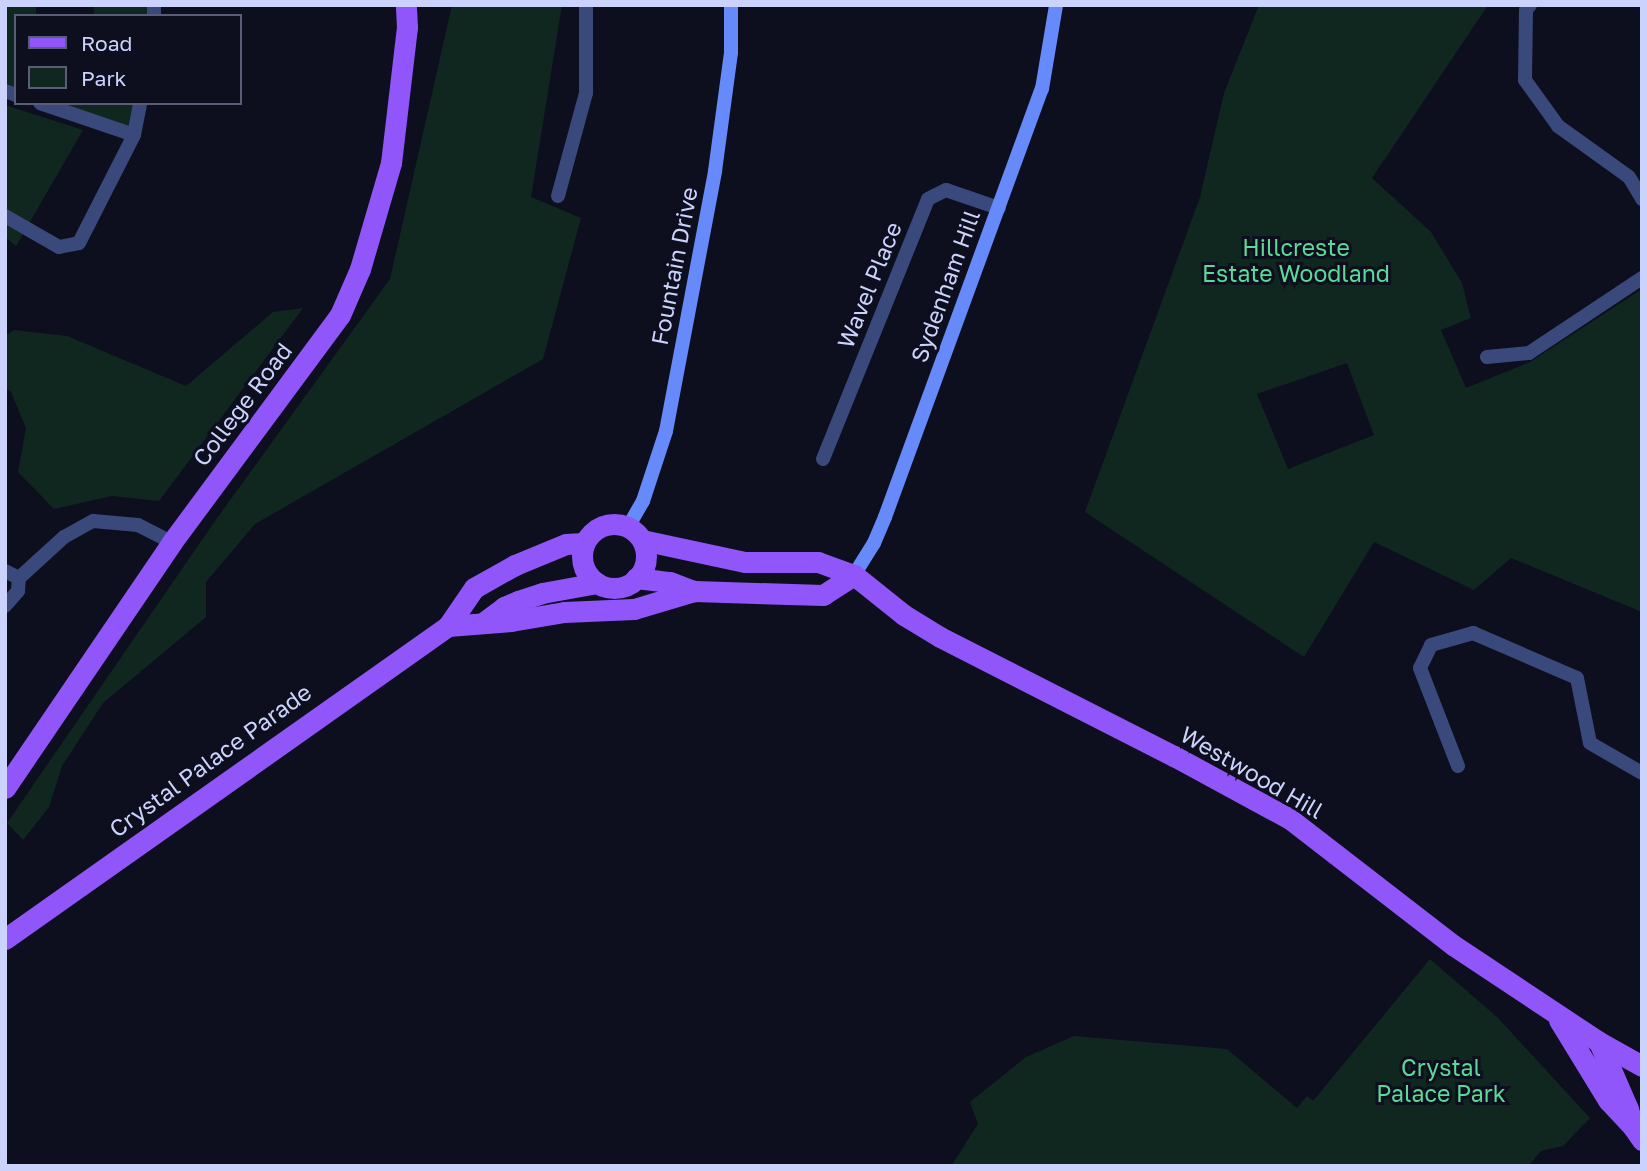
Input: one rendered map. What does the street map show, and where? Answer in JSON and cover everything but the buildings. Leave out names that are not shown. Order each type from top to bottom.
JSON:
[{"type":"main road","name":"College Road","points":[[5,788],[172,542],[333,326],[360,269],[391,163],[408,26],[406,5]]},
{"type":"main road","points":[[483,623],[504,607],[518,601],[597,583],[618,588],[636,578],[645,560],[635,533],[604,525],[592,532],[583,543],[582,562],[586,572],[597,583]]},
{"type":"main road","name":"Westwood Hill","points":[[635,533],[745,562],[818,562],[854,575],[904,615],[940,637],[1174,756],[1290,819],[1453,945],[1599,1042],[1642,1066]]},
{"type":"main road","name":"Crystal Palace Parade","points":[[5,939],[447,626],[474,588],[515,565],[566,544],[583,543]]},
{"type":"main road","points":[[447,626],[564,612],[634,609],[694,591],[823,595],[854,575]]},
{"type":"main road","points":[[636,578],[670,582],[694,591]]},
{"type":"main road","points":[[1555,1013],[1608,1100],[1637,1134]]},
{"type":"main road","points":[[1599,1042],[1637,1134]]},
{"type":"street","points":[[558,196],[586,93],[586,5]]},
{"type":"street","name":"Fountain Drive","points":[[635,533],[669,418],[715,171],[731,52],[731,5]]},
{"type":"street","name":"Sydenham Hill","points":[[854,575],[874,543],[885,517],[1042,89],[1056,5]]},
{"type":"street","points":[[1530,5],[1527,10],[1525,80],[1558,125],[1629,177],[1642,199]]},
{"type":"street","points":[[46,105],[134,135]]},
{"type":"street","points":[[5,216],[59,247],[79,243],[134,135],[140,105]]},
{"type":"street","name":"Wavel Place","points":[[823,459],[928,199],[946,190],[999,208]]},
{"type":"street","points":[[1487,357],[1529,353],[1642,278]]},
{"type":"street","points":[[5,607],[18,591],[19,578],[64,537],[93,521],[138,525],[172,542]]},
{"type":"street","points":[[5,571],[19,578]]},
{"type":"street","points":[[1458,766],[1420,668],[1431,645],[1472,633],[1577,678],[1590,743],[1642,773]]},
{"type":"green space","points":[[5,5],[36,5],[36,14],[14,14],[14,94],[5,91]]},
{"type":"green space","points":[[94,5],[154,5],[154,14],[94,14]]},
{"type":"green space","points":[[452,5],[562,5],[531,197],[581,218],[543,359],[255,524],[206,582],[206,617],[103,703],[62,766],[49,807],[23,840],[7,823],[215,521],[390,279]]},
{"type":"green space","name":"Hillcreste Estate Woodland","points":[[1259,5],[1488,5],[1372,178],[1431,232],[1462,283],[1471,318],[1441,330],[1466,388],[1530,362],[1642,289],[1642,612],[1511,558],[1474,590],[1374,542],[1304,657],[1085,512],[1200,197],[1224,93]],"holes":[[[1347,363],[1374,435],[1288,469],[1257,394]]]},
{"type":"green space","points":[[5,105],[83,130],[16,246],[5,237]]},
{"type":"green space","points":[[46,105],[140,105],[134,135]]},
{"type":"green space","points":[[303,308],[159,501],[112,496],[54,509],[18,472],[26,428],[11,392],[5,387],[5,336],[14,330],[67,336],[186,386],[273,312]]},
{"type":"green space","name":"Crystal Palace Park","points":[[1430,959],[1498,1018],[1590,1118],[1563,1146],[1541,1151],[1528,1166],[951,1166],[978,1124],[970,1102],[1026,1057],[1074,1036],[1227,1049],[1297,1108],[1307,1096],[1313,1101]]}]
